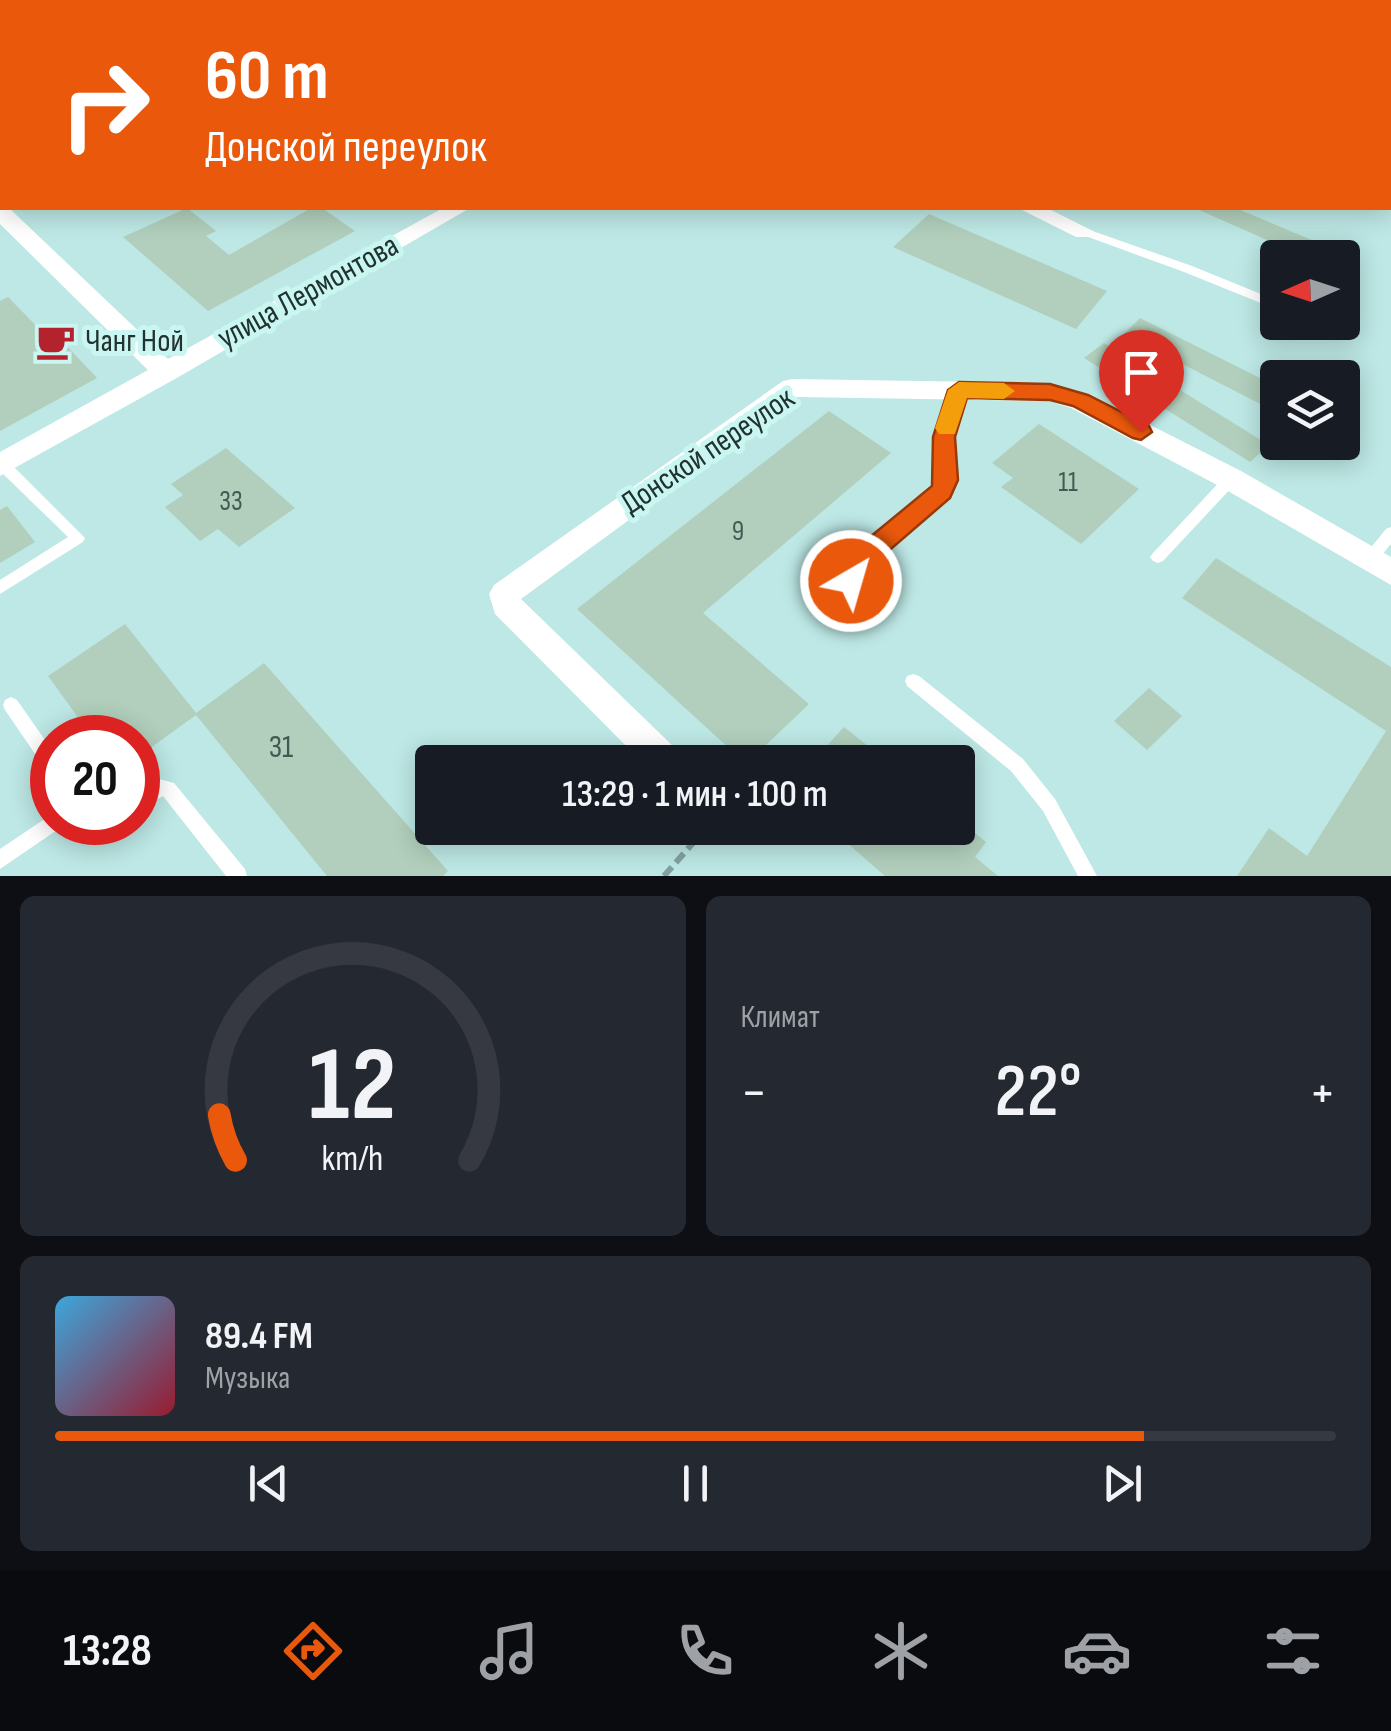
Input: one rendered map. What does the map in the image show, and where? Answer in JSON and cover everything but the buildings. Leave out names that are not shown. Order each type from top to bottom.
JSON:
[{"type":"street","name":"улица Лермонтова","points":[[1,464],[454,210]]},
{"type":"street","points":[[1034,210],[1084,232]]},
{"type":"street","points":[[0,211],[166,373]]},
{"type":"street","name":"Донской переулок","points":[[647,745],[506,605],[509,588],[792,388],[1050,392],[1080,401],[1231,479],[1380,566]]},
{"type":"lane","points":[[1084,232],[1188,268],[1260,298]]},
{"type":"lane","points":[[880,610],[855,588],[851,568],[942,491],[946,480],[944,437],[959,390]]},
{"type":"lane","points":[[0,588],[78,538],[1,464]]},
{"type":"lane","points":[[1158,557],[1231,479]]},
{"type":"lane","name":"Донской переулок","points":[[1380,566],[1391,533]]},
{"type":"lane","points":[[912,681],[1017,765],[1049,805],[1088,876]]},
{"type":"lane","points":[[12,706],[30,732]]},
{"type":"lane","points":[[160,788],[168,789],[238,876]]},
{"type":"lane","points":[[0,860],[30,839]]},
{"type":"path","points":[[664,876],[691,845]]},
{"type":"slow traffic","points":[[947,428],[959,390],[1004,391]]},
{"type":"place","name":"Чанг Ной","points":[[55,341]]},
{"type":"route","points":[[851,581],[851,568],[942,491],[946,480],[944,437],[959,390],[1050,392],[1080,401],[1141,432]]}]
